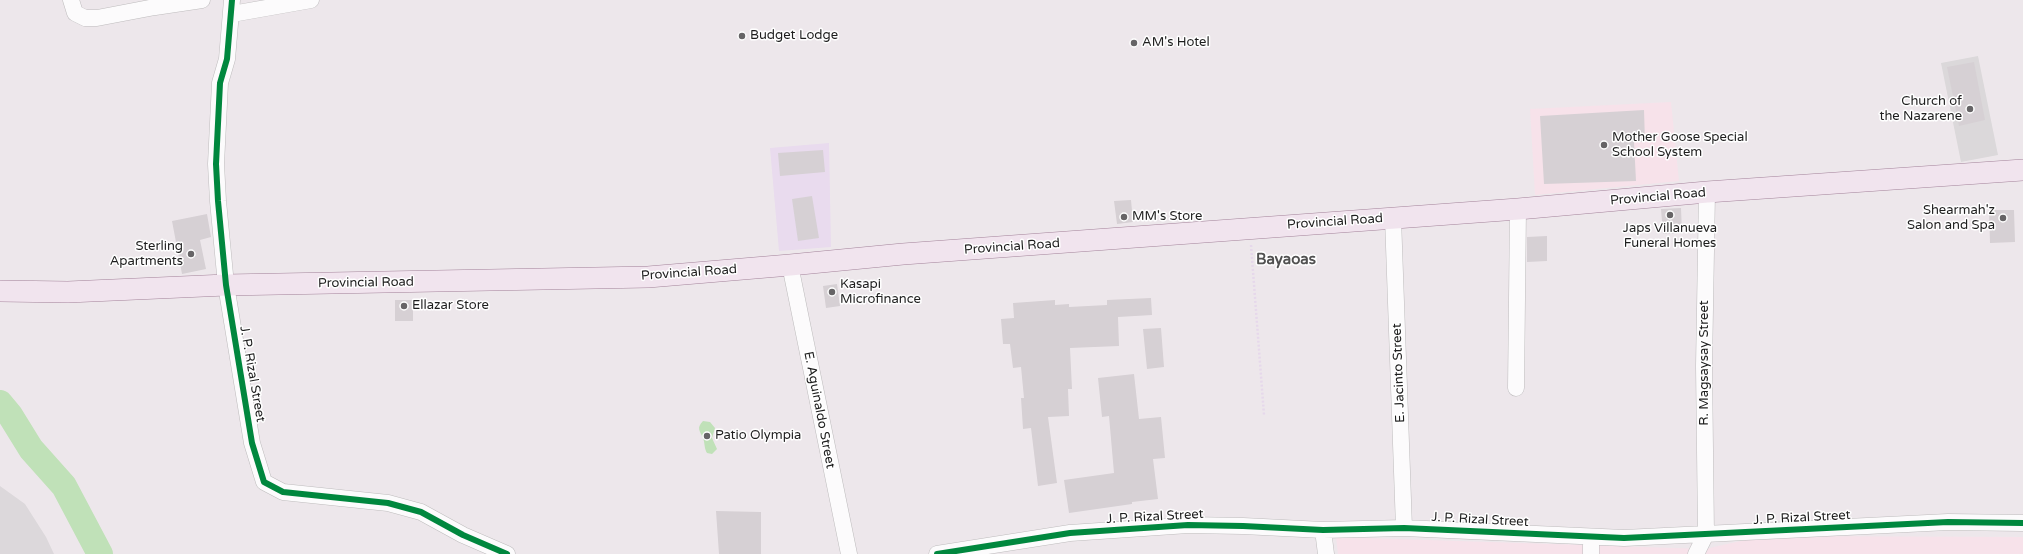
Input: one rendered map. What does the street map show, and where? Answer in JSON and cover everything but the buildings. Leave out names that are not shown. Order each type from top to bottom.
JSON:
[{"type":"main road","name":"Provincial Road","points":[[0,291],[68,292],[132,288],[648,277],[903,254],[1518,209],[1707,192],[2023,170]]},
{"type":"street","points":[[71,0],[76,13],[85,18],[98,18],[155,6],[202,0]]},
{"type":"street","points":[[232,7],[311,0]]},
{"type":"street","name":"J. P. Rizal Street","points":[[232,7],[227,59],[220,83],[216,164],[226,286],[252,443],[264,482],[283,492],[388,503],[421,512],[463,534],[507,554]]},
{"type":"street","name":"R. Magsaysay Street","points":[[1706,534],[1704,366],[1707,192]]},
{"type":"street","points":[[1516,388],[1518,209]]},
{"type":"street","name":"E. Jacinto Street","points":[[1393,218],[1404,528]]},
{"type":"street","name":"E. Aguinaldo Street","points":[[790,265],[848,554]]},
{"type":"street","name":"J. P. Rizal Street","points":[[937,554],[962,552],[1070,533],[1188,525],[1323,530],[1404,528],[1592,537],[1706,534],[1948,522],[2023,523]]},
{"type":"street","points":[[1323,530],[1326,554]]},
{"type":"street","points":[[1696,554],[1706,534]]},
{"type":"street","points":[[1591,554],[1592,537]]},
{"type":"path","points":[[1249,229],[1264,415]]},
{"type":"shaded area","name":"Church of the Nazarene","points":[[1978,56],[1998,155],[1961,162],[1941,63]]},
{"type":"shaded area","name":"Mother Goose Special School System","points":[[1671,102],[1679,181],[1535,195],[1530,109]]},
{"type":"shaded area","points":[[829,143],[831,247],[779,251],[770,148]]},
{"type":"shaded area","name":"Patio Olympia","points":[[703,421],[710,422],[715,428],[712,438],[717,449],[712,454],[707,453],[704,440],[699,430]]},
{"type":"shaded area","points":[[0,486],[25,504],[46,537],[54,554],[0,554]]},
{"type":"shaded area","points":[[1763,536],[2023,537],[2023,554],[1338,554],[1336,537],[1705,549]]},
{"type":"waterway","points":[[0,403],[10,415],[31,449],[64,486],[100,554]]},
{"type":"cycle path","points":[[232,0],[227,59],[220,83],[216,164],[218,201],[226,285],[252,443],[264,482],[283,492],[388,503],[421,512],[463,535],[507,554]]},
{"type":"cycle path","points":[[937,554],[1070,533],[1188,525],[1323,530],[1404,528],[1624,538],[1948,522],[2023,523]]},
{"type":"place","name":"Budget Lodge","points":[[742,36]]},
{"type":"place","name":"AM's Hotel","points":[[1134,43]]},
{"type":"place","name":"Church of the Nazarene","points":[[1970,109]]},
{"type":"place","name":"Mother Goose Special School System","points":[[1604,145]]},
{"type":"place","name":"Japs Villanueva Funeral Homes","points":[[1670,215]]},
{"type":"place","name":"MM's Store","points":[[1124,217]]},
{"type":"place","name":"Shearmah'z Salon and Spa","points":[[2003,218]]},
{"type":"place","name":"Sterling Apartments","points":[[191,254]]},
{"type":"place","name":"Kasapi Microfinance","points":[[832,292]]},
{"type":"place","name":"Ellazar Store","points":[[404,306]]},
{"type":"place","name":"Patio Olympia","points":[[707,436]]},
{"type":"district","name":"Bayaoas","points":[[1286,260]]}]
